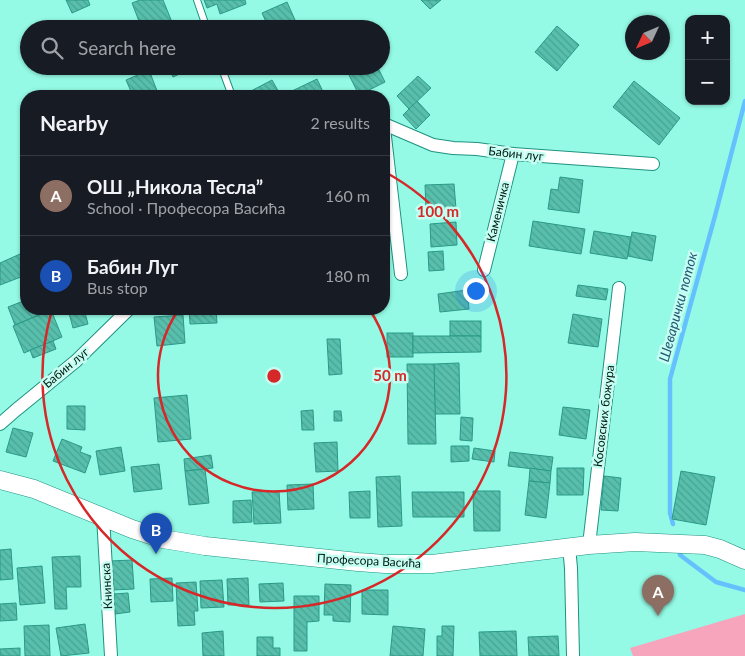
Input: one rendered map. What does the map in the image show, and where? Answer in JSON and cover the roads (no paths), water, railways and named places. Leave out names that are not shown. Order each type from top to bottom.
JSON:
[{"type":"street","name":"Бабин луг","points":[[390,127],[434,145],[452,148],[653,164]]},
{"type":"street","name":"Каменичка","points":[[484,270],[513,154]]},
{"type":"street","points":[[390,180],[401,274]]},
{"type":"street","name":"Косовских божура","points":[[589,544],[619,288]]},
{"type":"street","name":"Бабин луг","points":[[0,424],[76,361],[123,315]]},
{"type":"street","name":"Професора Васића","points":[[0,480],[34,489],[132,529],[163,539],[205,546],[367,563],[432,564],[589,544],[635,542],[699,545],[720,549],[745,560]]},
{"type":"street","name":"Книнска","points":[[103,516],[111,656]]},
{"type":"street","points":[[569,547],[573,656]]},
{"type":"lane","points":[[197,0],[204,20]]},
{"type":"lane","points":[[224,75],[230,90]]},
{"type":"waterway","name":"Шеварички поток","points":[[673,524],[670,513],[670,379],[745,101]]},
{"type":"waterway","name":"Шеварички поток","points":[[680,553],[680,555],[716,582],[745,590]]},
{"type":"place","name":"Бабин Луг","points":[[156,554]]},
{"type":"place","name":"ОШ „Никола Тесла”","points":[[658,616]]}]
